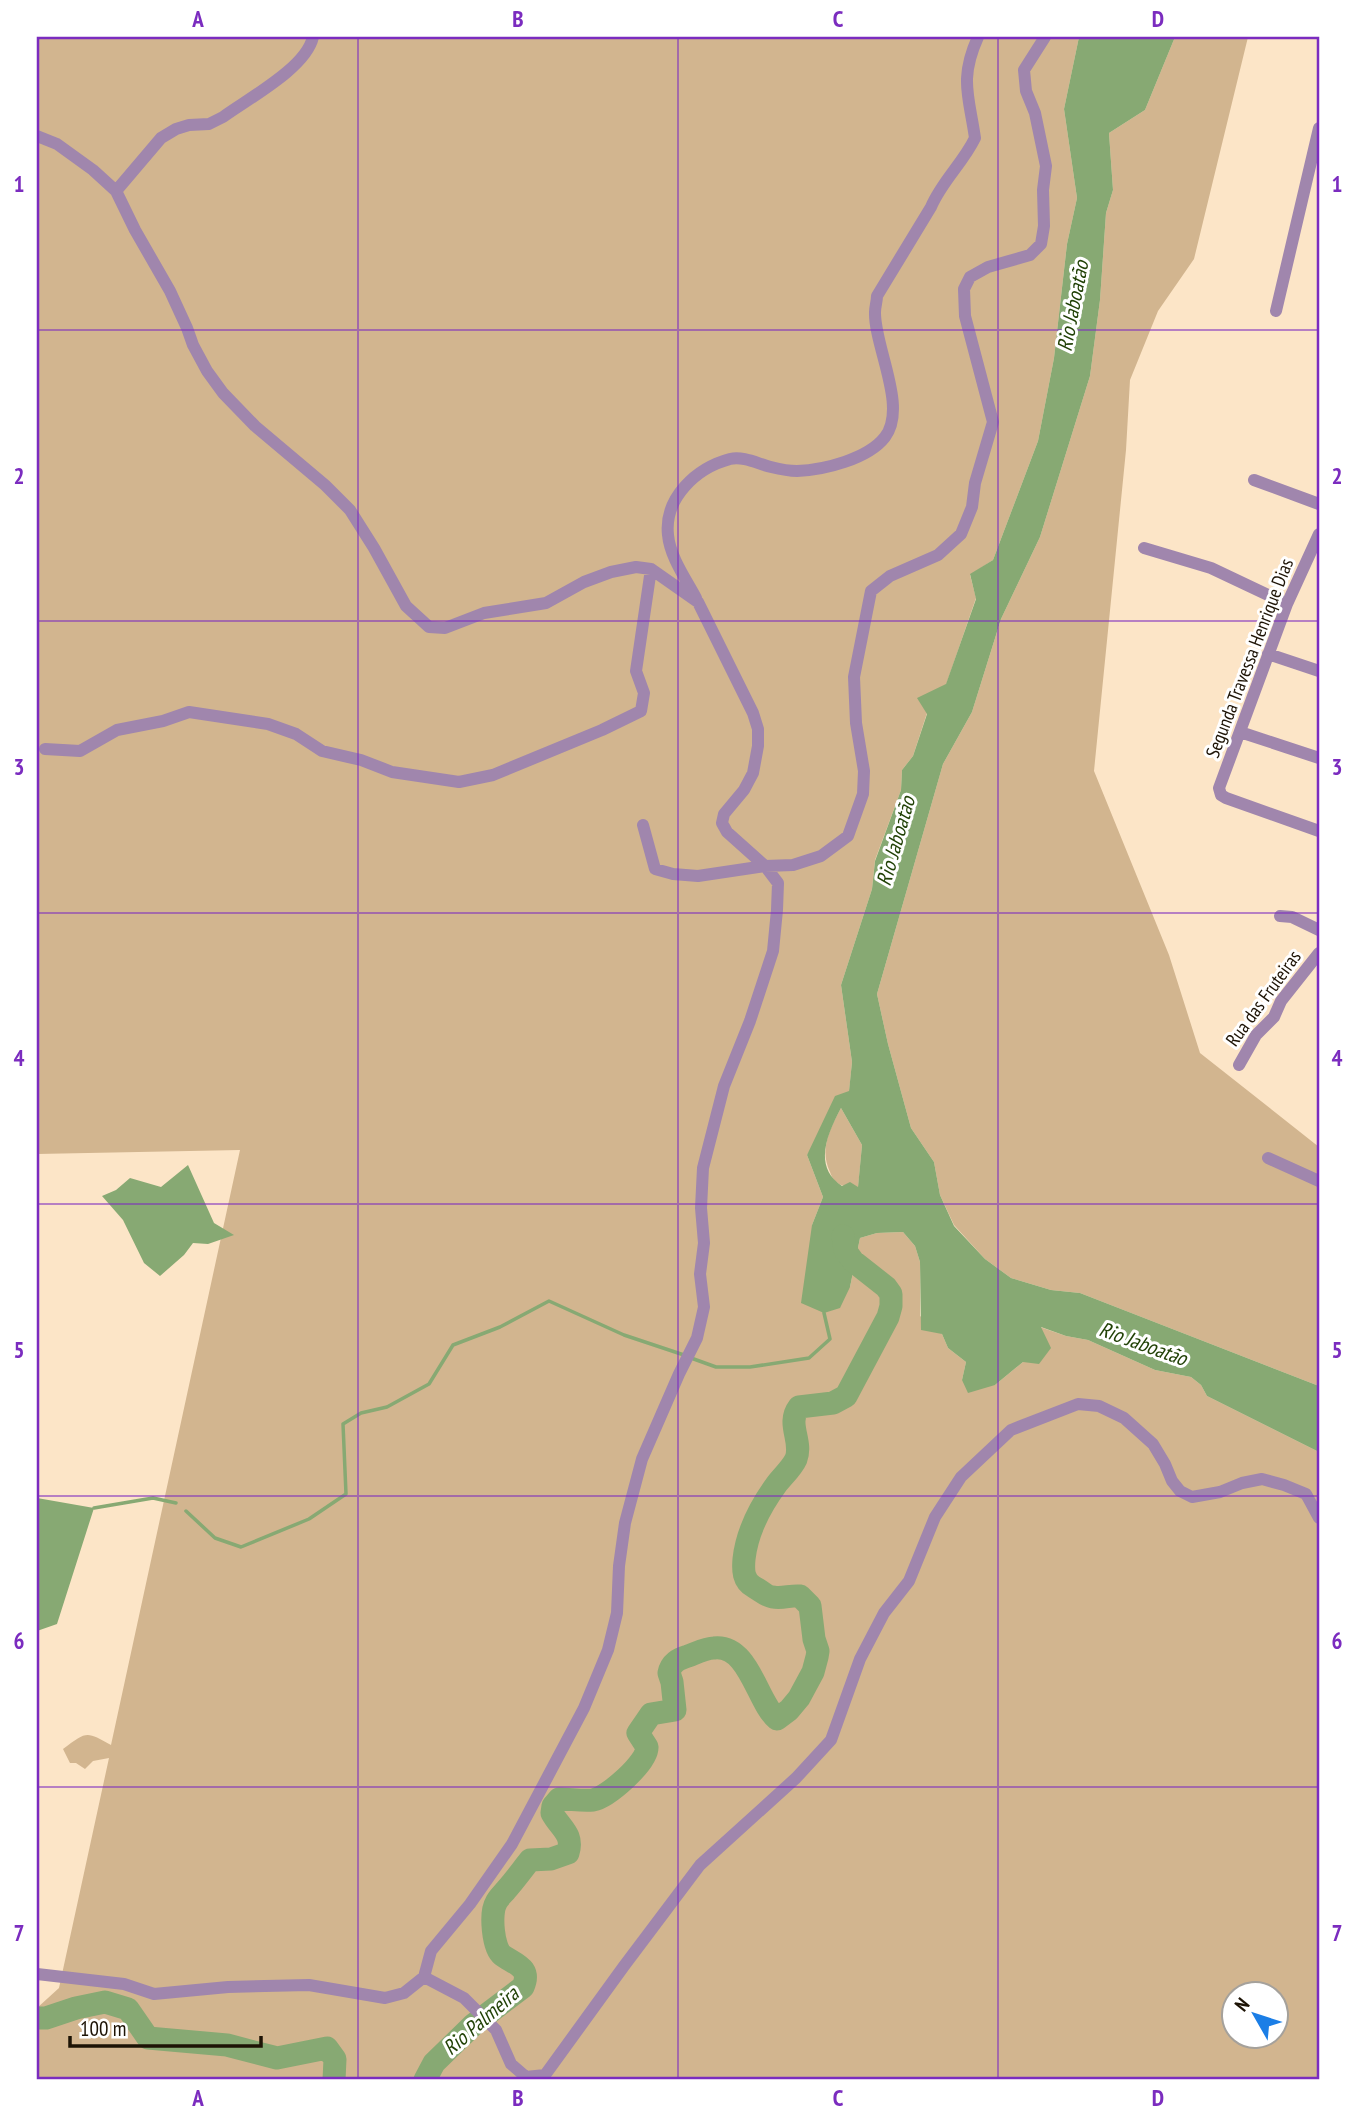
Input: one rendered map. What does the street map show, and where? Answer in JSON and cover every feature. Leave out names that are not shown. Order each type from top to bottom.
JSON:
[{"type":"street","points":[[116,191],[161,138],[176,129],[209,124],[223,117],[302,60],[313,37]]},
{"type":"street","points":[[37,1974],[124,1984],[154,1994],[228,1987],[309,1985],[385,1998],[404,1993],[424,1977],[431,1951],[470,1904],[512,1844],[589,1696],[608,1650],[617,1613],[619,1566],[625,1523],[642,1459],[697,1338],[704,1307],[700,1274],[704,1243],[701,1208],[703,1168],[724,1086],[741,1046],[773,951],[778,883],[751,852],[734,840],[722,823],[723,814],[744,790],[753,773],[758,729],[753,713],[675,559],[667,536],[669,515],[676,498],[697,474],[731,459],[747,459],[770,467],[796,471],[821,468],[857,458],[875,447],[886,436],[892,423],[891,396],[876,324],[877,296],[937,192],[963,161],[975,138],[966,75],[978,37]]},
{"type":"street","points":[[643,825],[655,869],[698,876],[765,866],[793,865],[821,856],[848,836],[863,794],[864,771],[856,723],[854,677],[871,591],[890,576],[938,555],[961,534],[972,507],[975,483],[993,422],[965,316],[964,289],[970,277],[988,267],[1030,255],[1041,244],[1046,166],[1035,113],[1026,91],[1024,70],[1045,37]]},
{"type":"street","points":[[1276,311],[1319,128]]},
{"type":"street","points":[[37,136],[57,144],[116,191],[170,291],[207,371],[223,393],[254,426],[325,485],[349,510],[406,606],[429,626],[445,628],[484,613],[546,603],[584,582],[611,572],[636,567],[651,569],[698,602]]},
{"type":"street","points":[[1254,480],[1319,504]]},
{"type":"street","name":"Segunda Travessa Henrique Dias","points":[[1319,534],[1287,604],[1219,791],[1223,797],[1319,831]]},
{"type":"street","points":[[1144,548],[1211,568],[1287,604]]},
{"type":"street","points":[[45,749],[80,751],[117,730],[163,721],[189,712],[268,724],[296,734],[322,751],[361,760],[392,772],[459,782],[493,775],[641,711],[644,694],[636,671],[651,569]]},
{"type":"street","points":[[1268,654],[1319,671]]},
{"type":"street","points":[[1240,732],[1319,758]]},
{"type":"street","name":"Rua das Fruteiras","points":[[1280,916],[1292,917],[1319,930]]},
{"type":"street","name":"Rua das Fruteiras","points":[[1239,1065],[1256,1035],[1274,1017],[1282,1001],[1319,953]]},
{"type":"street","points":[[1268,1158],[1319,1181]]},
{"type":"street","points":[[424,1977],[464,1998],[496,2030],[511,2064],[526,2077],[545,2076],[700,1865],[796,1778],[831,1740],[860,1659],[884,1613],[909,1581],[935,1517],[961,1477],[1011,1430],[1079,1404],[1100,1406],[1124,1418],[1153,1444],[1180,1491],[1192,1497],[1203,1496],[1262,1479],[1306,1494],[1319,1518]]},
{"type":"shaded area","points":[[37,37],[1079,37],[1064,109],[1077,198],[1067,244],[1054,358],[1038,441],[993,560],[970,575],[976,598],[946,685],[927,713],[913,756],[902,770],[901,790],[875,860],[872,889],[841,985],[852,1062],[849,1092],[807,1155],[823,1197],[812,1225],[850,1287],[860,1238],[877,1233],[903,1232],[915,1246],[920,1262],[920,1316],[942,1334],[948,1348],[966,1362],[962,1380],[995,1385],[1023,1362],[1040,1327],[1088,1340],[1155,1370],[1191,1377],[1201,1385],[1207,1396],[1319,1452],[1319,2080],[37,2080],[37,2008],[59,1988],[109,1758],[93,1761],[85,1769],[76,1763],[70,1763],[63,1749],[87,1735],[111,1745],[240,1150],[37,1154]]},
{"type":"shaded area","points":[[1175,37],[1248,37],[1194,259],[1158,311],[1130,380],[1126,450],[1094,771],[1169,955],[1200,1053],[1319,1147],[1319,1386],[1080,1293],[1051,1290],[1011,1278],[985,1259],[954,1225],[940,1195],[934,1162],[911,1128],[877,994],[943,764],[972,712],[1001,619],[1040,537],[1090,376],[1100,300],[1106,213],[1113,190],[1109,133],[1145,110]]},
{"type":"shaded area","points":[[841,1108],[862,1145],[858,1188],[837,1183],[827,1164],[827,1139]]},
{"type":"water","name":"Rio Jaboatão","points":[[1079,37],[1175,37],[1145,110],[1109,133],[1113,190],[1106,213],[1100,300],[1090,376],[1040,537],[1001,619],[972,712],[943,764],[877,994],[911,1128],[934,1162],[940,1195],[954,1226],[985,1259],[1011,1278],[1051,1290],[1080,1293],[1319,1386],[1319,1452],[1207,1396],[1201,1385],[1191,1377],[1155,1370],[1088,1340],[1041,1327],[1051,1348],[1039,1364],[1023,1362],[995,1385],[968,1393],[962,1380],[966,1362],[948,1348],[942,1334],[921,1330],[920,1262],[915,1246],[903,1232],[877,1233],[860,1238],[850,1287],[840,1308],[824,1313],[801,1303],[812,1225],[823,1197],[807,1155],[835,1096],[849,1091],[852,1062],[841,985],[872,889],[875,861],[901,790],[902,770],[913,756],[927,714],[917,698],[946,684],[976,599],[970,574],[993,560],[1038,441],[1054,358],[1067,244],[1077,198],[1064,109]],"holes":[[[841,1108],[862,1145],[858,1187],[850,1182],[842,1186],[827,1169],[825,1159],[831,1128]]]},
{"type":"water","points":[[188,1165],[214,1223],[234,1235],[208,1244],[193,1243],[184,1255],[160,1276],[144,1263],[123,1220],[102,1196],[116,1190],[130,1178],[161,1187]]},
{"type":"water","points":[[37,1498],[94,1508],[57,1624],[37,1631]]},
{"type":"waterway","name":"Rio Palmeira","points":[[425,2080],[434,2063],[473,2025],[523,1987],[523,1970],[502,1955],[496,1945],[493,1922],[496,1903],[530,1860],[551,1859],[568,1853],[568,1836],[552,1813],[553,1806],[559,1799],[593,1800],[600,1797],[626,1778],[641,1761],[647,1747],[638,1733],[651,1714],[675,1710],[669,1673],[673,1664],[704,1650],[726,1649],[744,1664],[777,1719],[799,1698],[813,1672],[818,1651],[810,1606],[800,1596],[771,1597],[750,1585],[744,1571],[744,1563],[748,1539],[760,1511],[796,1459],[798,1446],[794,1426],[795,1413],[799,1407],[833,1403],[846,1396],[888,1317],[891,1294],[853,1261],[845,1250],[843,1236]]},
{"type":"waterway","points":[[186,1511],[215,1538],[241,1547],[309,1519],[346,1494],[343,1424],[361,1413],[387,1407],[429,1384],[453,1345],[500,1327],[549,1301],[624,1335],[684,1355]]},
{"type":"waterway","points":[[691,1358],[716,1367],[750,1367],[809,1358],[830,1339],[824,1313]]},
{"type":"waterway","points":[[94,1508],[153,1498],[176,1503]]},
{"type":"waterway","name":"Rio Palmeira","points":[[37,2018],[105,2002],[128,2009],[148,2038],[227,2045],[277,2058],[327,2048],[335,2059],[334,2080]]}]
